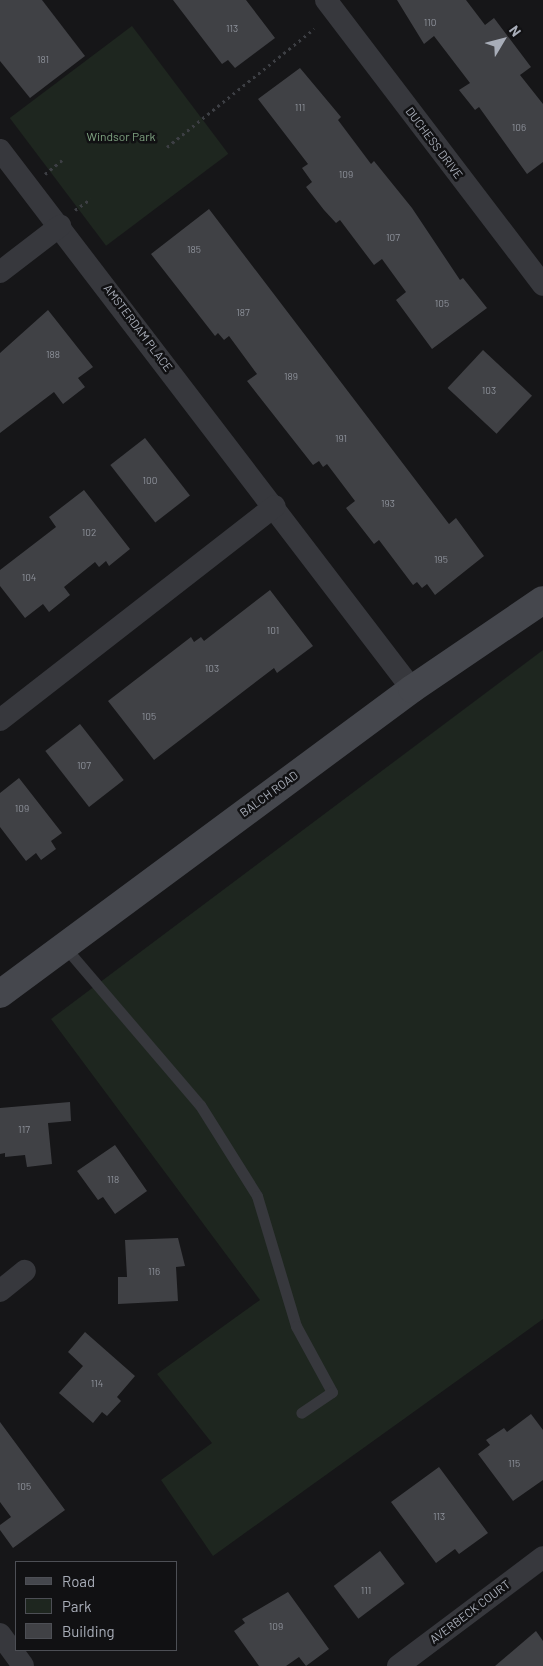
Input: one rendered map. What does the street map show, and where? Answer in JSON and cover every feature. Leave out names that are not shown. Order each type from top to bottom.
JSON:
[{"type":"street","name":"DUCHESS DRIVE","points":[[326,0],[543,285]]},
{"type":"street","name":"AMSTERDAM PLACE","points":[[0,150],[66,219],[275,506],[412,689]]},
{"type":"street","points":[[0,272],[66,219]]},
{"type":"street","points":[[0,720],[275,506]]},
{"type":"street","name":"BALCH ROAD","points":[[0,994],[412,689],[543,600]]},
{"type":"street","points":[[0,1290],[25,1271]]},
{"type":"street","name":"AVERBECK COURT","points":[[398,1666],[543,1557]]},
{"type":"street","points":[[0,1634],[24,1666]]},
{"type":"lane","points":[[64,946],[200,1105],[257,1196],[296,1326],[332,1392],[300,1413]]},
{"type":"path","points":[[167,147],[314,29]]},
{"type":"path","points":[[44,175],[62,160]]},
{"type":"path","points":[[66,219],[90,199]]},
{"type":"green space","name":"Windsor Park","points":[[132,26],[228,154],[106,246],[10,118]]},
{"type":"green space","points":[[543,650],[543,1319],[213,1556],[161,1480],[212,1443],[157,1374],[260,1300],[51,1019]]},
{"type":"building","points":[[0,0],[42,0],[85,56],[30,98],[0,61]]},
{"type":"building","points":[[173,0],[246,0],[275,38],[235,68],[228,60],[222,64]]},
{"type":"building","points":[[397,0],[466,0],[485,25],[494,18],[531,67],[520,75],[543,104],[543,162],[527,174],[479,107],[475,110],[459,90],[470,83],[434,36],[424,44]]},
{"type":"building","points":[[300,68],[341,117],[338,120],[371,164],[374,161],[412,208],[460,280],[463,278],[487,308],[432,349],[396,300],[406,292],[382,259],[374,265],[340,220],[336,223],[306,187],[312,182],[302,168],[308,164],[258,99]]},
{"type":"building","points":[[209,209],[449,524],[456,518],[484,556],[435,595],[427,584],[422,588],[417,582],[413,585],[379,540],[374,544],[346,508],[355,501],[327,464],[323,467],[319,461],[313,465],[247,381],[257,374],[229,336],[224,340],[218,333],[215,336],[151,254]]},
{"type":"building","points":[[48,310],[93,367],[78,378],[85,387],[63,404],[54,392],[0,433],[0,353]]},
{"type":"building","points":[[483,350],[532,396],[497,434],[448,388]]},
{"type":"building","points":[[145,438],[190,496],[155,523],[110,465]]},
{"type":"building","points":[[84,490],[130,549],[109,566],[106,561],[99,567],[95,562],[64,587],[70,595],[49,612],[43,604],[25,618],[0,586],[0,570],[56,527],[49,517]]},
{"type":"building","points":[[270,590],[313,646],[277,673],[274,668],[154,760],[108,701],[191,637],[194,642],[201,637],[204,641]]},
{"type":"building","points":[[80,724],[124,780],[89,807],[45,751]]},
{"type":"building","points":[[19,778],[62,833],[51,841],[56,849],[41,860],[36,853],[26,861],[0,827],[0,793]]},
{"type":"building","points":[[70,1102],[71,1121],[48,1123],[52,1164],[27,1167],[25,1155],[5,1157],[5,1153],[0,1154],[0,1108]]},
{"type":"building","points":[[115,1145],[147,1191],[115,1214],[103,1197],[98,1200],[77,1171]]},
{"type":"building","points":[[178,1238],[185,1266],[176,1267],[178,1301],[118,1304],[118,1277],[127,1277],[125,1240]]},
{"type":"building","points":[[85,1332],[135,1376],[117,1397],[121,1401],[107,1416],[102,1412],[93,1423],[59,1393],[83,1366],[68,1352]]},
{"type":"building","points":[[531,1414],[543,1430],[543,1480],[513,1501],[478,1454],[490,1445],[486,1440],[504,1428],[507,1432]]},
{"type":"building","points":[[0,1422],[65,1510],[13,1548],[0,1530],[0,1525],[11,1517],[0,1502]]},
{"type":"building","points":[[439,1467],[488,1533],[459,1554],[455,1549],[436,1563],[391,1502]]},
{"type":"building","points":[[380,1551],[405,1584],[358,1619],[334,1586]]},
{"type":"building","points":[[288,1592],[329,1649],[306,1666],[299,1657],[286,1666],[259,1666],[234,1631],[245,1623],[242,1619]]},
{"type":"building","points":[[536,1631],[543,1641],[543,1666],[495,1666]]}]
